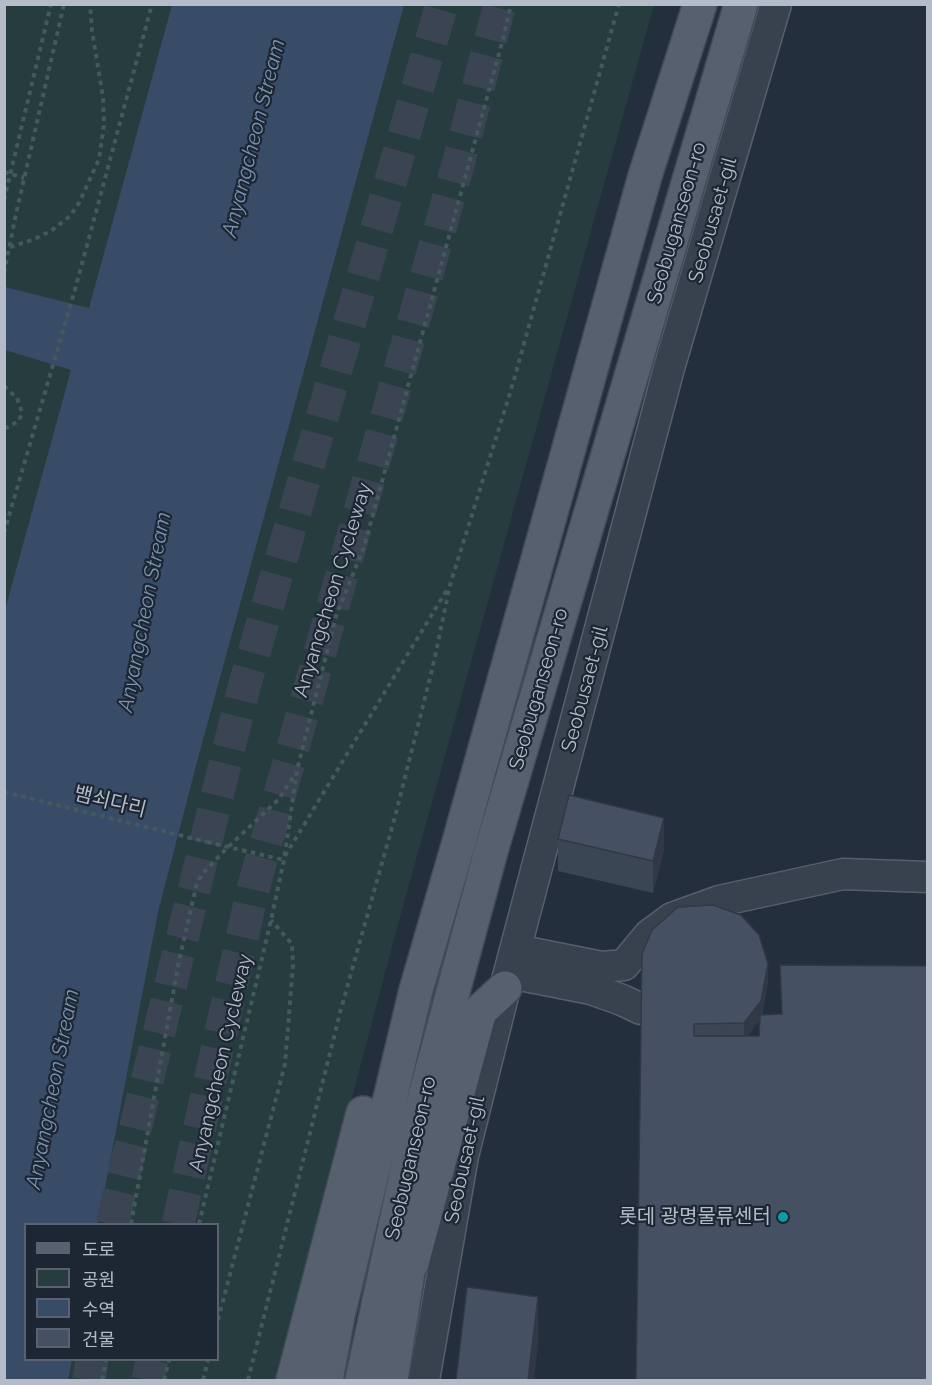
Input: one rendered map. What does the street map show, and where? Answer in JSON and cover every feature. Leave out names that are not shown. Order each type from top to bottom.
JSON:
[{"type":"main road","name":"Seobuganseon-ro","points":[[326,1380],[340,1305],[416,990],[645,176],[700,4]]},
{"type":"main road","name":"Seobuganseon-ro","points":[[362,1380],[415,1133],[494,840],[741,4]]},
{"type":"main road","points":[[405,1291],[480,1011],[510,970]]},
{"type":"main road","points":[[293,1380],[372,1081],[416,990]]},
{"type":"main road","points":[[392,1380],[450,1005]]},
{"type":"street","name":"Seobusaet-gil","points":[[424,1380],[463,1156],[510,970],[669,368],[776,4]]},
{"type":"street","points":[[510,970],[624,965],[650,935],[672,918],[719,901],[843,874],[927,877]]},
{"type":"street","points":[[510,970],[591,989],[641,1009]]},
{"type":"path","points":[[4,200],[51,4]]},
{"type":"path","points":[[5,271],[64,4]]},
{"type":"path","points":[[10,247],[33,240],[51,231],[70,216],[79,203],[99,159],[104,125],[103,97],[90,4]]},
{"type":"path","points":[[4,533],[75,286],[152,4]]},
{"type":"path","name":"Anyangcheon Cycleway","points":[[199,1223],[284,860],[297,770],[336,616],[364,547],[511,4]]},
{"type":"path","points":[[248,1380],[341,1009],[396,813],[433,666],[450,585],[511,390],[619,4]]},
{"type":"path","points":[[4,172],[24,178]]},
{"type":"path","points":[[4,386],[17,398],[22,411],[20,421],[4,429]]},
{"type":"path","points":[[284,860],[450,585]]},
{"type":"path","points":[[130,1223],[179,961],[197,883],[203,873],[227,848],[279,799],[297,770]]},
{"type":"path","name":"뱀쇠다리","points":[[4,792],[284,860]]},
{"type":"path","points":[[219,1316],[285,1064],[294,965],[292,944],[271,920]]},
{"type":"path","points":[[102,1380],[106,1361]]},
{"type":"path","points":[[164,1380],[169,1361]]},
{"type":"path","points":[[203,1380],[208,1361]]},
{"type":"green space","points":[[5,5],[654,5],[397,928],[277,1380],[5,1380]]},
{"type":"water","name":"Anyangcheon Stream","points":[[172,5],[404,5],[158,912],[98,1223],[24,1223],[24,1361],[72,1361],[68,1380],[5,1380],[5,610],[71,370],[5,350],[5,287],[89,308]]},
{"type":"building","points":[[569,795],[664,818],[653,861],[558,839]]},
{"type":"building","name":"롯데 광명물류센터","points":[[713,905],[741,915],[759,935],[768,964],[761,1001],[744,1023],[694,1024],[694,1036],[759,1036],[760,1015],[782,1014],[780,965],[927,966],[927,1380],[636,1380],[642,954],[652,930],[678,907]]},
{"type":"building","points":[[467,1287],[538,1297],[528,1380],[456,1380]]},
{"type":"tunnel","points":[[113,1223],[244,687],[442,4]]},
{"type":"tunnel","points":[[178,1223],[253,889],[457,168],[500,4]]},
{"type":"tunnel","points":[[89,1380],[92,1361]]},
{"type":"tunnel","points":[[148,1380],[152,1361]]},
{"type":"place","name":"롯데 광명물류센터","points":[[783,1217]]}]
